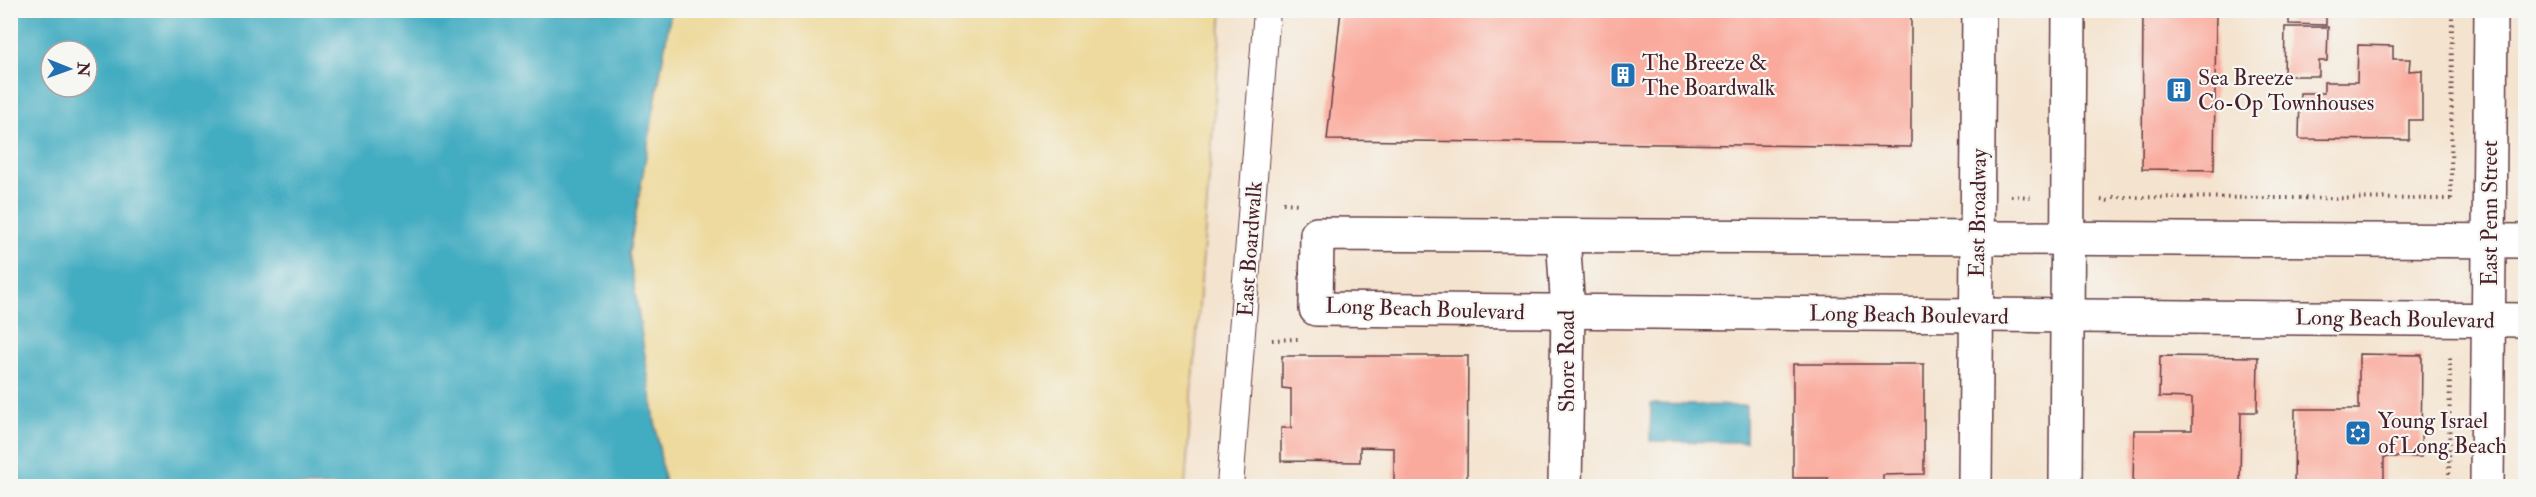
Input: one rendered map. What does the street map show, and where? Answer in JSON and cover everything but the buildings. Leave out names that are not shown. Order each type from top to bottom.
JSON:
[{"type":"street","name":"East Boardwalk","points":[[1230,486],[1267,10]]},
{"type":"street","name":"East Broadway","points":[[1975,486],[1979,10]]},
{"type":"street","points":[[2066,486],[2069,10]]},
{"type":"street","name":"East Penn Street","points":[[2487,486],[2491,10]]},
{"type":"street","name":"Long Beach Boulevard","points":[[2526,241],[1317,234],[1317,309],[2526,320]]},
{"type":"street","name":"Shore Road","points":[[1563,236],[1568,311],[1565,486]]},
{"type":"path","points":[[2113,196],[2451,199]]},
{"type":"sand","points":[[671,11],[1222,11],[1185,486],[665,486],[629,253]]},
{"type":"water","points":[[10,11],[671,11],[629,253],[665,486],[11,486]]},
{"type":"water","points":[[1651,404],[1746,406],[1746,442],[1650,441]]},
{"type":"place","name":"The Breeze & The Boardwalk","points":[[1623,75]]},
{"type":"place","name":"Sea Breeze Co-Op Townhouses","points":[[2179,90]]},
{"type":"place","name":"Young Israel of Long Beach","points":[[2358,433]]}]
